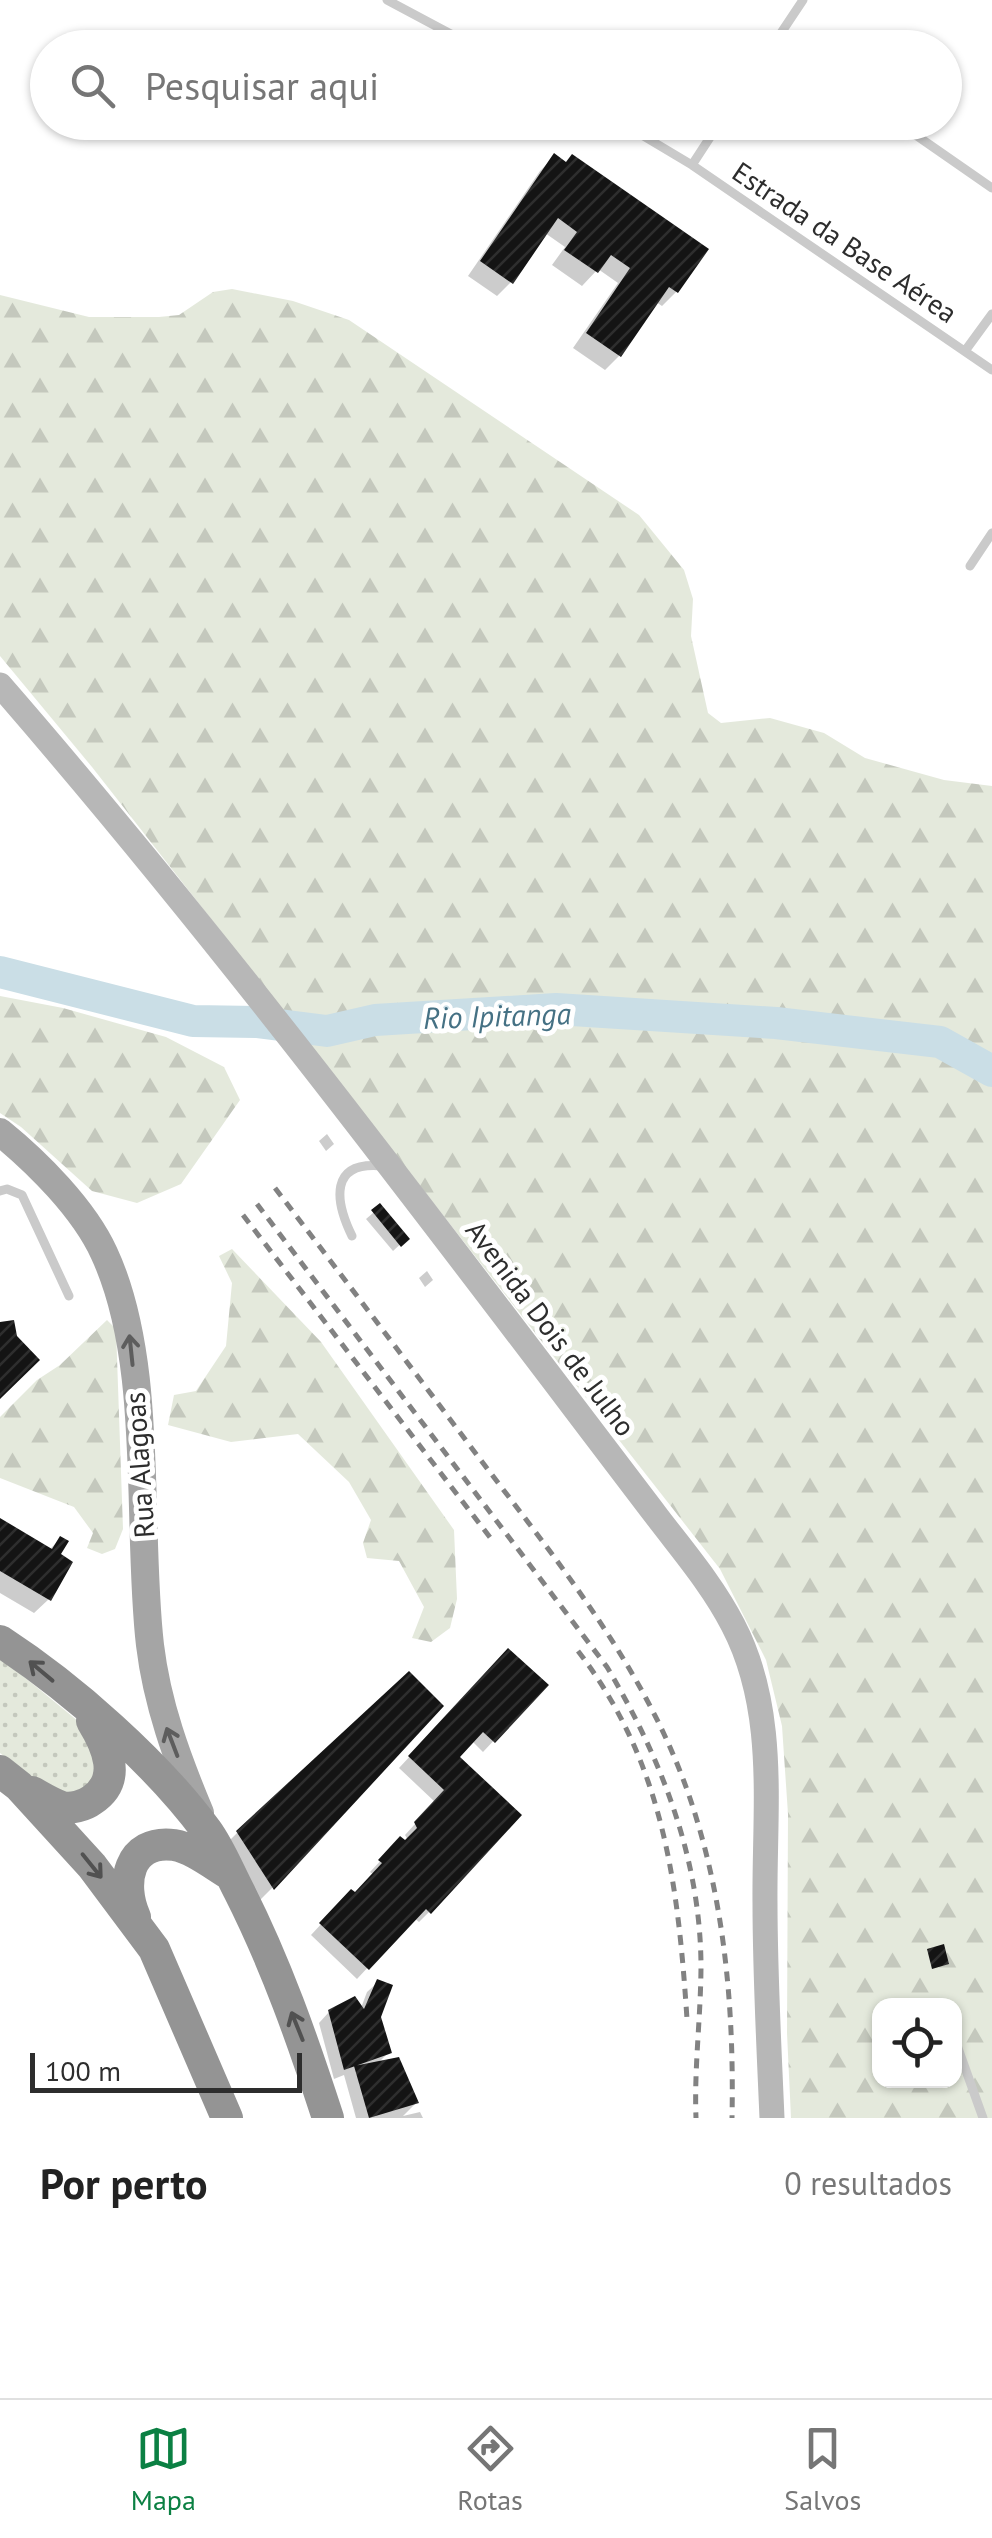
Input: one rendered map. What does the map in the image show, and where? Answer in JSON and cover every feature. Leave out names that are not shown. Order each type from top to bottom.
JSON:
[{"type":"highway","points":[[0,1641],[29,1660],[134,1749],[208,1832],[231,1875],[302,2038],[328,2118]]},
{"type":"highway","points":[[6,1778],[64,1808],[86,1805],[104,1793],[110,1777],[109,1756],[80,1704]]},
{"type":"highway","points":[[6,1778],[92,1866],[154,1950]]},
{"type":"highway","points":[[227,2118],[128,1900],[128,1870],[137,1854],[155,1845],[177,1845],[231,1875]]},
{"type":"main road","name":"Rua Alagoas","points":[[0,1132],[23,1150],[68,1199],[104,1251],[128,1324],[150,1646],[164,1720],[208,1832]]},
{"type":"street","name":"Avenida Dois de Julho","points":[[0,685],[322,1079],[708,1584],[734,1626],[753,1678],[766,1739],[764,1905],[772,2118]]},
{"type":"lane","points":[[387,0],[443,30]]},
{"type":"lane","points":[[783,30],[803,0]]},
{"type":"lane","name":"Estrada da Base Aérea","points":[[650,140],[992,370]]},
{"type":"lane","points":[[692,165],[708,140]]},
{"type":"lane","points":[[923,140],[992,188]]},
{"type":"lane","points":[[965,351],[992,314]]},
{"type":"lane","points":[[970,566],[992,533]]},
{"type":"lane","points":[[352,1236],[339,1200],[342,1179],[352,1169],[366,1165],[390,1167]]},
{"type":"lane","points":[[0,1191],[7,1189],[22,1196],[69,1296]]},
{"type":"lane","points":[[962,2059],[983,2118]]},
{"type":"green space","points":[[232,289],[293,301],[349,320],[639,515],[684,570],[693,599],[691,636],[708,713],[721,723],[770,718],[824,733],[865,758],[944,780],[992,786],[992,2118],[791,2118],[787,2033],[788,1814],[782,1726],[766,1660],[720,1569],[92,767],[0,656],[0,295],[89,317],[179,315],[213,292]]},
{"type":"green space","points":[[0,996],[63,1008],[166,1037],[224,1067],[240,1100],[181,1184],[137,1203],[92,1191],[0,1113]]},
{"type":"green space","points":[[232,1249],[321,1342],[454,1530],[457,1599],[450,1628],[431,1642],[412,1638],[424,1607],[399,1561],[367,1558],[363,1543],[371,1520],[349,1482],[298,1434],[231,1442],[168,1425],[174,1395],[196,1391],[226,1346],[232,1283],[219,1256]]},
{"type":"green space","points":[[107,1320],[116,1329],[123,1529],[115,1549],[102,1554],[87,1548],[93,1533],[74,1507],[0,1478],[0,1417]]},
{"type":"green space","points":[[0,1657],[84,1726],[103,1769],[79,1796],[37,1780],[0,1753]]},
{"type":"building","points":[[554,153],[566,162],[572,154],[709,249],[678,293],[669,287],[621,357],[586,333],[630,268],[611,255],[598,273],[564,250],[577,232],[558,218],[513,284],[480,261]]},
{"type":"building","points":[[380,1203],[410,1239],[401,1247],[371,1210]]},
{"type":"building","points":[[14,1320],[17,1336],[40,1360],[0,1399],[0,1322]]},
{"type":"building","points":[[0,1518],[52,1549],[60,1536],[69,1541],[61,1554],[73,1562],[51,1601],[0,1571]]},
{"type":"building","points":[[508,1648],[549,1685],[495,1743],[483,1732],[460,1757],[522,1815],[431,1914],[426,1909],[369,1970],[319,1923],[382,1863],[378,1860],[400,1836],[405,1840],[417,1828],[414,1822],[444,1790],[408,1756]]},
{"type":"building","points":[[409,1671],[444,1706],[274,1890],[236,1831]]},
{"type":"building","points":[[944,1944],[949,1964],[932,1969],[927,1949]]},
{"type":"building","points":[[377,1979],[393,1985],[381,2017],[392,2053],[344,2070],[328,2010],[355,1996],[364,2009]]},
{"type":"building","points":[[399,2057],[419,2103],[369,2118],[354,2066]]},
{"type":"waterway","name":"Rio Ipitanga","points":[[0,972],[193,1021],[256,1022],[327,1031],[375,1020],[556,1009],[776,1023],[940,1042],[992,1071]]},
{"type":"railway","points":[[275,1188],[548,1549],[607,1633],[658,1722],[696,1817],[715,1891],[729,2004],[732,2118]]},
{"type":"railway","points":[[257,1204],[607,1667],[627,1701],[674,1810],[693,1885],[701,1964],[696,2118]]},
{"type":"railway","points":[[243,1215],[492,1540]]},
{"type":"railway","points":[[578,1651],[607,1693],[648,1781],[671,1873],[687,2019]]}]
